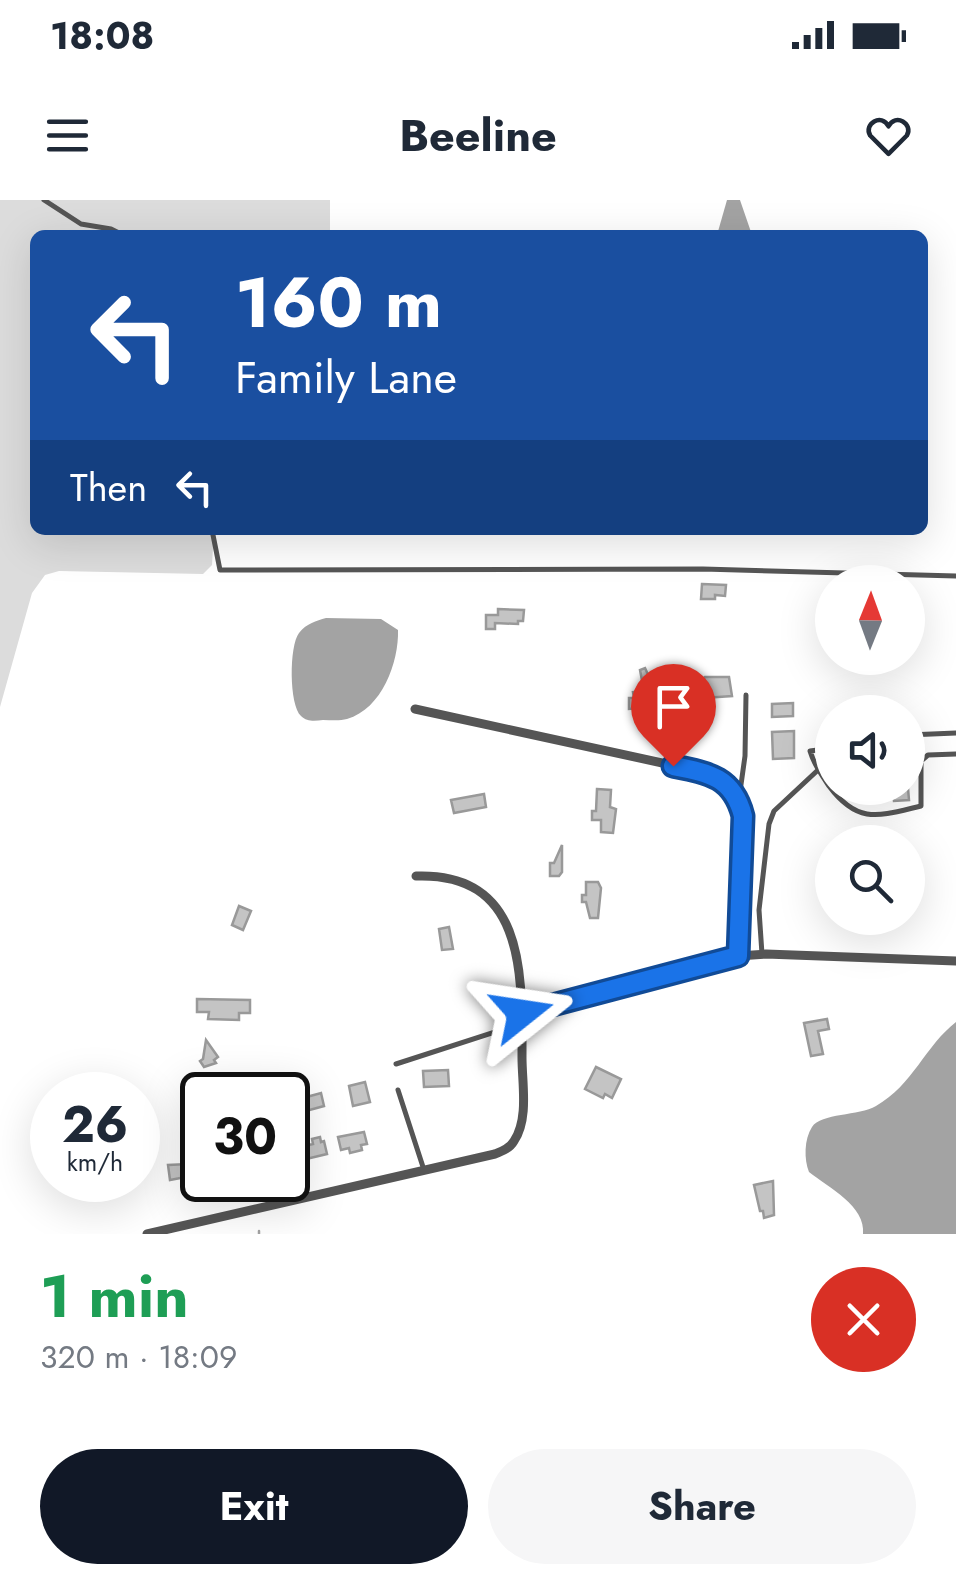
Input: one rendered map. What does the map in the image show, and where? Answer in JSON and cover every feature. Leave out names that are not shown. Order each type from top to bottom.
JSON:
[{"type":"street","points":[[415,709],[699,771],[730,787],[743,816],[738,956]]},
{"type":"street","points":[[146,1234],[495,1154],[513,1143],[522,1120],[522,1018],[519,956],[509,926],[495,905],[473,887],[444,874],[416,876]]},
{"type":"street","points":[[522,1018],[738,956],[956,961]]},
{"type":"lane","points":[[44,200],[81,224],[114,230]]},
{"type":"lane","points":[[213,535],[220,570],[702,570],[956,576]]},
{"type":"lane","points":[[739,800],[745,756],[746,696]]},
{"type":"lane","points":[[925,734],[956,733]]},
{"type":"lane","points":[[925,757],[956,754]]},
{"type":"lane","points":[[762,954],[759,910],[770,824],[774,812],[815,773]]},
{"type":"lane","points":[[846,805],[880,816],[921,805]]},
{"type":"lane","points":[[396,1064],[522,1018]]},
{"type":"lane","points":[[398,1090],[424,1170]]},
{"type":"shaded area","points":[[0,200],[330,200],[330,230],[30,230],[30,535],[214,535],[212,565],[203,574],[59,571],[45,575],[32,593],[0,707]]},
{"type":"shaded area","points":[[727,200],[740,200],[750,230],[718,230]]},
{"type":"shaded area","points":[[326,618],[381,619],[398,630],[398,643],[392,670],[370,705],[347,719],[311,721],[301,716],[294,700],[293,650],[302,630]]},
{"type":"shaded area","points":[[956,1022],[956,1234],[863,1234],[853,1206],[809,1172],[809,1132],[823,1119],[869,1109],[889,1097]]},
{"type":"building","points":[[702,584],[726,585],[725,596],[701,599]]},
{"type":"building","points":[[498,609],[524,610],[523,621],[495,623],[495,629],[486,629],[486,615],[498,615]]},
{"type":"building","points":[[645,668],[655,690],[655,707],[629,709],[633,692],[644,691],[640,670]]},
{"type":"building","points":[[705,677],[729,677],[732,696],[704,698],[701,683]]},
{"type":"building","points":[[793,703],[793,716],[772,717],[772,704]]},
{"type":"building","points":[[794,731],[794,758],[773,759],[772,732]]},
{"type":"building","points":[[597,789],[611,790],[610,807],[616,809],[613,833],[601,832],[601,820],[592,820]]},
{"type":"building","points":[[484,794],[486,807],[454,813],[451,800]]},
{"type":"building","points":[[562,845],[562,872],[550,876],[550,863],[554,863]]},
{"type":"building","points":[[586,882],[598,882],[601,888],[598,918],[590,918],[586,902],[582,902]]},
{"type":"building","points":[[239,906],[251,911],[243,930],[232,925]]},
{"type":"building","points":[[449,927],[453,949],[442,950],[439,929]]},
{"type":"building","points":[[197,999],[250,1000],[250,1013],[239,1013],[239,1020],[208,1019],[209,1012],[197,1012]]},
{"type":"building","points":[[827,1019],[829,1029],[818,1031],[823,1054],[811,1056],[804,1023]]},
{"type":"building","points":[[206,1040],[218,1057],[216,1063],[204,1067],[200,1061]]},
{"type":"building","points":[[596,1067],[621,1079],[612,1098],[585,1089]]},
{"type":"building","points":[[448,1070],[449,1086],[424,1087],[423,1071]]},
{"type":"building","points":[[365,1082],[370,1102],[353,1106],[349,1086]]},
{"type":"building","points":[[321,1093],[324,1106],[310,1110],[310,1096]]},
{"type":"building","points":[[364,1132],[367,1144],[361,1145],[362,1150],[341,1150],[338,1137]]},
{"type":"building","points":[[320,1137],[324,1141],[327,1154],[310,1158],[312,1139]]},
{"type":"building","points":[[180,1164],[180,1178],[170,1180],[168,1165]]},
{"type":"building","points":[[773,1181],[774,1215],[764,1218],[754,1185]]},
{"type":"route","points":[[522,1013],[738,956],[743,816],[739,800],[716,777],[673,766]]}]
